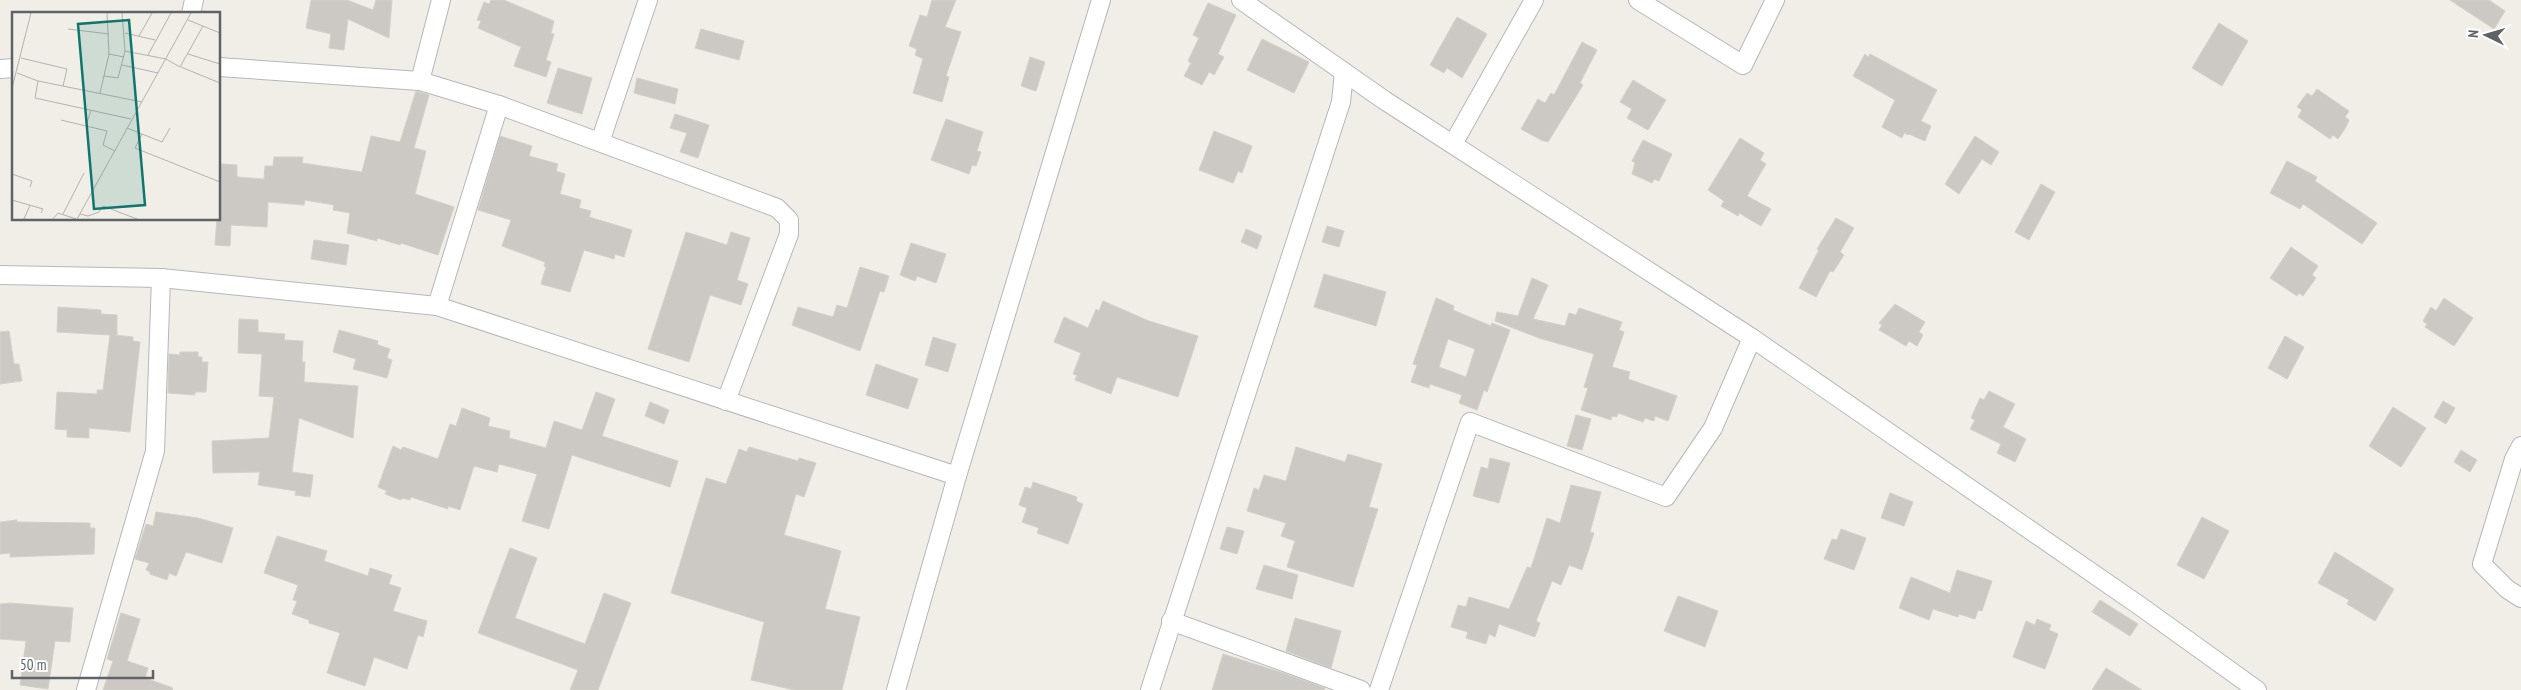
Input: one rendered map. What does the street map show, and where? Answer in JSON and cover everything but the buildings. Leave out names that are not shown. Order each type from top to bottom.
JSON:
[{"type":"street","points":[[420,81],[440,0]]},
{"type":"street","points":[[600,142],[648,0]]},
{"type":"street","points":[[896,690],[958,476],[1101,0]]},
{"type":"street","points":[[1241,0],[1344,72],[1752,338],[2140,606],[2257,690]]},
{"type":"street","points":[[1453,144],[1534,0]]},
{"type":"street","points":[[1638,0],[1743,65],[1775,0]]},
{"type":"street","points":[[220,67],[420,81],[499,105],[777,208],[789,220],[789,234],[726,400]]},
{"type":"street","points":[[1150,690],[1341,102],[1344,72]]},
{"type":"street","points":[[436,306],[499,105]]},
{"type":"street","points":[[0,275],[161,278],[436,306],[958,476]]},
{"type":"street","points":[[86,690],[155,451],[161,278]]},
{"type":"street","points":[[1379,690],[1470,422],[1666,496],[1713,428],[1752,338]]},
{"type":"street","points":[[2521,446],[2514,459],[2482,564],[2507,589],[2521,598]]},
{"type":"street","points":[[1171,621],[1360,690]]}]
